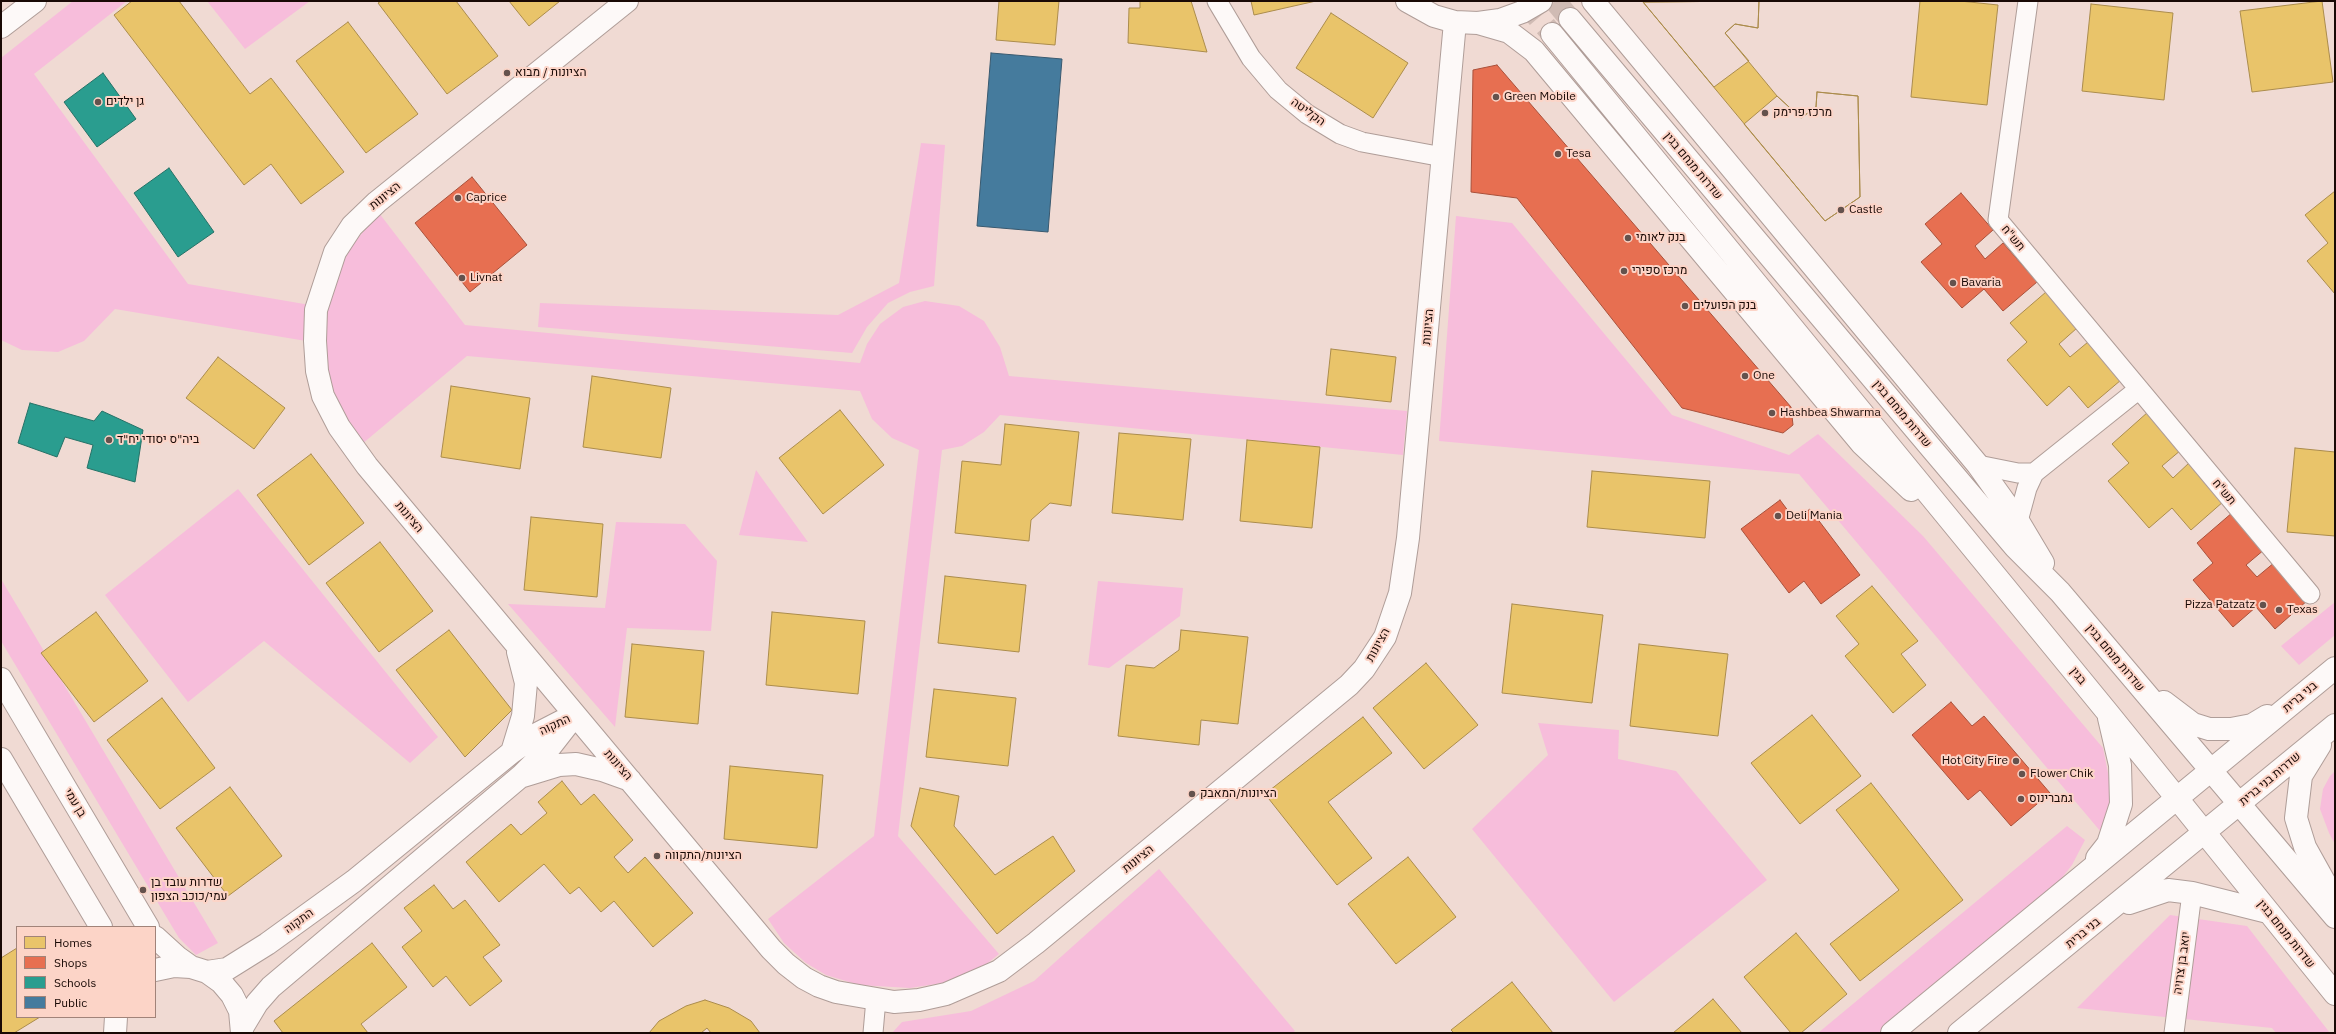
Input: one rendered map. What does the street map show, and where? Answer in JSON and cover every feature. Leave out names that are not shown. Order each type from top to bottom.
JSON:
[{"type":"main road","points":[[1,27],[35,1]]},
{"type":"main road","points":[[589,33],[608,1]]},
{"type":"main road","name":"הציונות","points":[[627,1],[367,210],[352,226],[335,252],[316,310],[315,341],[317,371],[323,396],[339,427],[367,466],[631,780],[767,945],[786,964],[804,978],[819,986],[836,992],[894,1002],[919,1000],[946,994],[999,971],[1036,943],[1349,685],[1375,653],[1385,637],[1400,593],[1408,538],[1456,22]]},
{"type":"main road","points":[[1407,1],[1434,16],[1456,22],[1478,23],[1500,20],[1522,12],[1541,1]]},
{"type":"main road","points":[[1593,1],[1978,464],[2018,521],[2060,592]]},
{"type":"main road","name":"שדרות מנחם בגין","points":[[1570,19],[2006,535],[2060,592],[2239,805]]},
{"type":"main road","points":[[1478,23],[1509,32],[1534,50],[1862,444],[1978,553]]},
{"type":"main road","points":[[1552,34],[1978,553]]},
{"type":"main road","name":"בגין","points":[[1978,553],[2178,798]]},
{"type":"main road","points":[[512,752],[524,712],[526,683],[514,642]]},
{"type":"main road","points":[[2118,662],[2174,711],[2193,724],[2209,729],[2231,729],[2252,725],[2305,693]]},
{"type":"main road","name":"בני ברית","points":[[2210,772],[2335,668]]},
{"type":"main road","name":"בן עמי","points":[[1,679],[147,926]]},
{"type":"main road","points":[[2081,878],[2108,844],[2122,804],[2120,765],[2108,713]]},
{"type":"main road","name":"התקוה","points":[[156,970],[174,966],[199,969],[227,969],[267,944],[354,881],[512,752],[537,734],[575,715]]},
{"type":"main road","name":"התקוה","points":[[242,1031],[257,1003],[271,987],[522,776],[550,747],[575,715]]},
{"type":"main road","points":[[2335,725],[2313,754],[2301,776],[2296,818],[2305,847],[2335,901]]},
{"type":"main road","name":"שדרות בני ברית","points":[[2206,832],[2335,725]]},
{"type":"main road","points":[[1,759],[100,926]]},
{"type":"main road","points":[[522,776],[560,765],[576,764],[602,770],[631,780]]},
{"type":"main road","points":[[1892,1033],[2210,772]]},
{"type":"main road","name":"שדרות מנחם בגין","points":[[2178,798],[2335,994]]},
{"type":"main road","points":[[2239,805],[2335,917]]},
{"type":"main road","name":"בני ברית","points":[[1959,1033],[2206,832]]},
{"type":"main road","points":[[2112,909],[2168,890],[2192,893],[2268,912]]},
{"type":"main road","points":[[156,938],[177,957],[221,982],[232,995],[240,1011],[242,1031]]},
{"type":"main road","points":[[115,1033],[116,1018]]},
{"type":"street","name":"הקליטה","points":[[1217,1],[1251,58],[1278,90],[1307,114],[1340,134],[1362,142],[1444,157]]},
{"type":"street","name":"תש\"ח","points":[[2028,1],[1998,220],[2310,594]]},
{"type":"street","points":[[2018,521],[2027,488],[2034,473],[2139,389]]},
{"type":"street","points":[[1978,464],[2018,473],[2034,473]]},
{"type":"street","name":"יואב בן צרויה","points":[[2174,1033],[2192,893]]},
{"type":"street","points":[[873,1033],[876,1000]]},
{"type":"shaded area","points":[[73,1],[127,1],[34,74],[188,284],[310,305],[306,341],[115,309],[84,341],[58,352],[22,350],[1,340],[1,58]]},
{"type":"shaded area","points":[[207,1],[310,1],[245,49]]},
{"type":"shaded area","points":[[921,143],[945,145],[934,286],[910,292],[888,303],[867,327],[852,353],[538,327],[540,303],[838,315],[899,283]]},
{"type":"shaded area","points":[[379,213],[465,325],[860,363],[867,344],[880,324],[903,307],[925,301],[959,306],[984,321],[1000,347],[1009,376],[1407,411],[1403,455],[1000,415],[984,432],[962,446],[942,450],[898,836],[999,954],[968,979],[910,988],[859,985],[826,975],[806,963],[784,943],[768,919],[874,836],[919,450],[892,438],[872,419],[860,391],[467,356],[362,444],[332,398],[323,362],[323,331],[336,275],[353,244]]},
{"type":"shaded area","points":[[1456,216],[1512,223],[1672,415],[1789,455],[1818,434],[1923,536],[2103,748],[2113,798],[2101,832],[1799,474],[1439,441]]},
{"type":"shaded area","points":[[756,470],[808,542],[739,535]]},
{"type":"shaded area","points":[[238,489],[438,737],[410,763],[264,641],[188,702],[105,595]]},
{"type":"shaded area","points":[[616,522],[685,524],[717,561],[711,631],[627,628],[615,727],[508,604],[605,608]]},
{"type":"shaded area","points":[[1,579],[218,943],[196,955],[179,938],[1,641]]},
{"type":"shaded area","points":[[1098,581],[1183,588],[1180,616],[1109,668],[1088,665]]},
{"type":"shaded area","points":[[2335,602],[2335,635],[2299,665],[2281,646]]},
{"type":"shaded area","points":[[1538,723],[1619,730],[1618,759],[1676,771],[1767,880],[1614,1002],[1472,829],[1548,755]]},
{"type":"shaded area","points":[[2335,771],[2335,844],[2320,809],[2323,789],[2330,776]]},
{"type":"shaded area","points":[[2067,826],[2085,840],[2072,865],[2050,893],[1878,1033],[1818,1033]]},
{"type":"shaded area","points":[[1159,869],[1295,1031],[1292,1033],[892,1033],[902,1022],[971,1011],[1034,981]]},
{"type":"shaded area","points":[[2170,915],[2247,926],[2330,1033],[2276,1033],[2272,1028],[2077,1008]]},
{"type":"building: Homes","points":[[132,1],[179,1],[250,94],[271,78],[344,172],[301,204],[271,164],[244,185],[114,15]]},
{"type":"building: Homes","points":[[381,1],[456,1],[498,56],[447,94],[378,3]]},
{"type":"building: Homes","points":[[509,1],[560,1],[529,26]]},
{"type":"building: Homes","points":[[999,1],[1059,1],[1055,45],[996,40]]},
{"type":"building: Homes","points":[[1140,1],[1191,1],[1207,52],[1128,43],[1129,8],[1140,8]]},
{"type":"building: Homes","points":[[1251,1],[1316,1],[1254,15]]},
{"type":"building: Homes","points":[[1759,1],[1758,28],[1735,24],[1725,33],[1749,61],[1714,87],[1643,2]]},
{"type":"building: Homes","name":"מרכז פרימק","points":[[1759,1],[1758,28],[1735,24],[1725,33],[1777,96],[1801,118],[1816,107],[1817,92],[1858,96],[1860,197],[1825,221],[1643,2]]},
{"type":"building: Homes","points":[[1920,1],[1960,1],[1998,5],[1987,105],[1911,97]]},
{"type":"building: Homes","points":[[2322,1],[2333,82],[2252,92],[2240,11]]},
{"type":"building: Homes","points":[[2091,4],[2173,13],[2164,100],[2082,91]]},
{"type":"building: Homes","points":[[1331,13],[1408,63],[1373,118],[1296,68]]},
{"type":"building: Homes","points":[[348,22],[418,114],[366,153],[296,61]]},
{"type":"building: Homes","points":[[1817,92],[1858,96],[1860,197],[1825,221],[1744,124],[1777,96],[1801,118],[1816,107]]},
{"type":"building: Homes","points":[[2335,191],[2335,294],[2307,261],[2328,243],[2305,215]]},
{"type":"building: Homes","points":[[2046,292],[2077,328],[2059,344],[2070,357],[2088,342],[2121,380],[2088,408],[2069,386],[2047,406],[2007,360],[2027,342],[2010,323]]},
{"type":"building: Homes","points":[[1331,349],[1396,357],[1391,402],[1326,395]]},
{"type":"building: Homes","points":[[218,357],[285,408],[254,449],[186,398]]},
{"type":"building: Homes","points":[[592,376],[671,388],[661,458],[583,447]]},
{"type":"building: Homes","points":[[451,386],[530,398],[520,469],[441,457]]},
{"type":"building: Homes","points":[[840,410],[884,465],[823,514],[779,458]]},
{"type":"building: Homes","points":[[2148,412],[2181,450],[2162,466],[2173,478],[2190,462],[2224,501],[2191,530],[2172,508],[2149,528],[2108,481],[2129,463],[2112,444]]},
{"type":"building: Homes","points":[[1005,424],[1079,432],[1071,506],[1050,503],[1031,520],[1029,541],[955,533],[962,461],[1001,465]]},
{"type":"building: Homes","points":[[1119,433],[1191,439],[1183,520],[1112,513]]},
{"type":"building: Homes","points":[[1247,440],[1320,447],[1312,528],[1240,521]]},
{"type":"building: Homes","points":[[2295,448],[2335,452],[2335,536],[2287,532]]},
{"type":"building: Homes","points":[[311,454],[364,523],[309,565],[257,495]]},
{"type":"building: Homes","points":[[1592,471],[1710,481],[1705,538],[1587,527]]},
{"type":"building: Homes","points":[[531,517],[603,524],[597,597],[524,590]]},
{"type":"building: Homes","points":[[380,542],[433,611],[379,652],[326,583]]},
{"type":"building: Homes","points":[[945,576],[1026,585],[1019,652],[938,643]]},
{"type":"building: Homes","points":[[1872,586],[1918,641],[1901,654],[1926,685],[1893,713],[1845,656],[1859,644],[1836,616]]},
{"type":"building: Homes","points":[[1512,604],[1603,615],[1592,703],[1502,693]]},
{"type":"building: Homes","points":[[96,612],[148,681],[94,722],[41,653]]},
{"type":"building: Homes","points":[[772,612],[865,621],[858,694],[766,685]]},
{"type":"building: Homes","points":[[449,630],[512,710],[465,757],[396,670]]},
{"type":"building: Homes","points":[[1181,630],[1248,637],[1238,724],[1201,720],[1199,745],[1118,736],[1126,665],[1154,668],[1179,650]]},
{"type":"building: Homes","points":[[632,644],[704,651],[698,724],[625,717]]},
{"type":"building: Homes","points":[[1639,644],[1728,654],[1718,736],[1630,726]]},
{"type":"building: Homes","points":[[1426,663],[1478,725],[1424,769],[1373,708]]},
{"type":"building: Homes","points":[[934,689],[1016,698],[1008,766],[926,757]]},
{"type":"building: Homes","points":[[162,698],[215,768],[160,809],[107,740]]},
{"type":"building: Homes","points":[[1812,715],[1861,776],[1800,824],[1751,763]]},
{"type":"building: Homes","points":[[1363,717],[1392,753],[1328,802],[1372,858],[1337,885],[1265,794]]},
{"type":"building: Homes","points":[[730,766],[823,775],[817,848],[724,839]]},
{"type":"building: Homes","points":[[562,781],[581,805],[594,794],[633,840],[614,857],[628,873],[645,857],[693,913],[653,947],[614,901],[601,912],[579,887],[570,894],[544,864],[499,902],[466,862],[511,824],[521,835],[547,813],[538,802]]},
{"type":"building: Homes","points":[[1871,783],[1963,900],[1860,981],[1830,944],[1899,890],[1836,810]]},
{"type":"building: Homes","points":[[230,787],[282,856],[228,896],[176,828]]},
{"type":"building: Homes","points":[[920,788],[959,796],[954,826],[995,875],[1053,836],[1075,871],[997,934],[911,826]]},
{"type":"building: Homes","points":[[1408,857],[1456,917],[1396,964],[1348,904]]},
{"type":"building: Homes","points":[[434,885],[453,909],[465,900],[500,945],[483,957],[502,981],[470,1006],[446,976],[433,987],[402,947],[422,931],[404,908]]},
{"type":"building: Homes","points":[[1796,933],[1847,994],[1801,1033],[1791,1033],[1744,977]]},
{"type":"building: Homes","points":[[372,943],[407,987],[361,1024],[368,1033],[283,1033],[274,1021]]},
{"type":"building: Homes","points":[[16,949],[16,1018],[38,1018],[14,1033],[1,1033],[1,958]]},
{"type":"building: Homes","points":[[1512,982],[1553,1033],[1454,1033],[1451,1030]]},
{"type":"building: Homes","points":[[1713,999],[1742,1033],[1673,1033],[1691,1018]]},
{"type":"building: Homes","points":[[705,1000],[729,1008],[751,1021],[760,1033],[711,1033],[707,1028],[701,1033],[649,1033],[659,1021],[686,1006]]},
{"type":"building: Shops","name":"מרכז ספירי","points":[[1497,65],[1791,407],[1793,425],[1783,433],[1682,408],[1517,198],[1471,192],[1473,70]]},
{"type":"building: Shops","points":[[472,177],[527,245],[470,292],[415,223]]},
{"type":"building: Shops","points":[[1961,193],[1993,230],[1975,246],[1985,259],[2003,243],[2037,282],[2003,311],[1984,289],[1962,308],[1921,262],[1942,244],[1925,224]]},
{"type":"building: Shops","points":[[1780,500],[1795,520],[1810,509],[1860,575],[1821,604],[1804,581],[1789,593],[1741,529]]},
{"type":"building: Shops","points":[[2233,512],[2265,549],[2246,565],[2257,577],[2275,562],[2308,600],[2275,629],[2256,607],[2233,627],[2193,580],[2213,563],[2197,543]]},
{"type":"building: Shops","points":[[1951,702],[1972,726],[1984,716],[2050,793],[2011,826],[1980,790],[1968,800],[1912,735]]},
{"type":"building: Schools","points":[[103,73],[136,119],[97,147],[64,102]]},
{"type":"building: Schools","points":[[169,168],[214,232],[178,257],[134,193]]},
{"type":"building: Schools","name":"ביה\"ס יסודי יח\"ד","points":[[30,403],[94,421],[102,411],[143,430],[135,482],[87,468],[93,445],[65,437],[57,457],[18,443]]},
{"type":"building: Public","points":[[991,53],[1062,59],[1048,232],[977,226]]},
{"type":"tunnel","points":[[1524,1],[1552,34]]},
{"type":"tunnel","points":[[1555,1],[1570,19]]},
{"type":"place","name":"הציונות / מבוא","points":[[507,73]]},
{"type":"place","name":"Green Mobile","points":[[1496,97]]},
{"type":"place","name":"גן ילדים","points":[[98,102]]},
{"type":"place","name":"מרכז פרימק","points":[[1765,113]]},
{"type":"place","name":"Tesa","points":[[1558,154]]},
{"type":"place","name":"Caprice","points":[[458,198]]},
{"type":"place","name":"Castle","points":[[1841,210]]},
{"type":"place","name":"בנק לאומי","points":[[1628,238]]},
{"type":"place","name":"מרכז ספירי","points":[[1624,271]]},
{"type":"place","name":"Livnat","points":[[462,278]]},
{"type":"place","name":"Bavaria","points":[[1953,283]]},
{"type":"place","name":"בנק הפועלים","points":[[1685,306]]},
{"type":"place","name":"One","points":[[1745,376]]},
{"type":"place","name":"Hashbea Shwarma","points":[[1772,413]]},
{"type":"place","name":"ביה\"ס יסודי יח\"ד","points":[[109,440]]},
{"type":"place","name":"Deli Mania","points":[[1778,516]]},
{"type":"place","name":"Pizza Patzatz","points":[[2263,605]]},
{"type":"place","name":"Texas","points":[[2279,610]]},
{"type":"place","name":"Hot City Fire","points":[[2016,761]]},
{"type":"place","name":"Flower Chik","points":[[2022,774]]},
{"type":"place","name":"הציונות/המאבק","points":[[1192,794]]},
{"type":"place","name":"גמברינוס","points":[[2021,799]]},
{"type":"place","name":"הציונות/התקווה","points":[[657,856]]},
{"type":"place","name":"שדרות עובד בן עמי/כוכב הצפון","points":[[143,890]]}]
